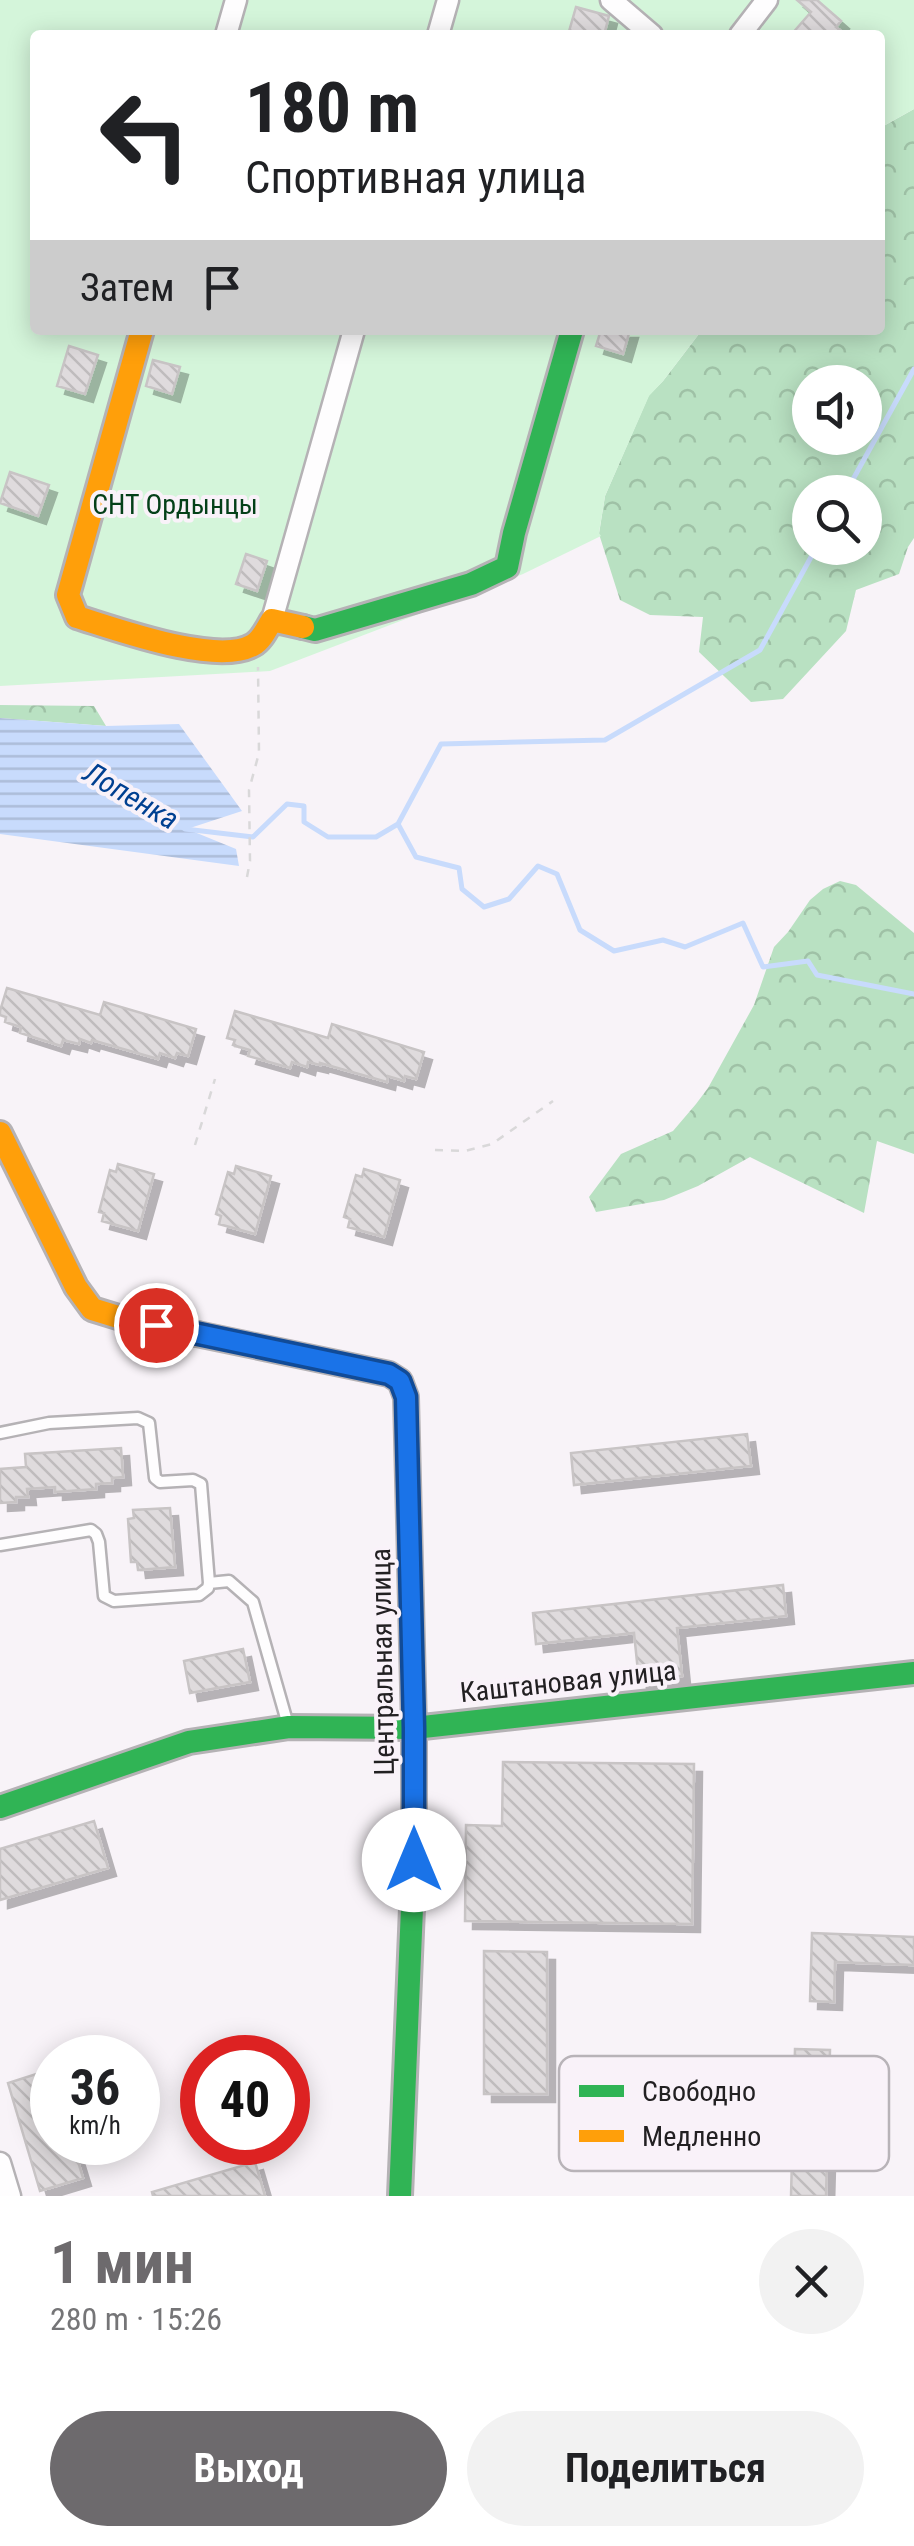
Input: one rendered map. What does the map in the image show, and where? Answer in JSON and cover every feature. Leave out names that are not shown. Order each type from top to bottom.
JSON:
[{"type":"street","points":[[227,30],[236,0]]},
{"type":"street","points":[[439,30],[448,0]]},
{"type":"street","points":[[611,0],[646,30]]},
{"type":"street","points":[[744,30],[767,0]]},
{"type":"street","points":[[141,335],[68,595],[77,618],[172,646],[230,651],[255,644],[272,620],[353,335]]},
{"type":"street","points":[[272,620],[315,630],[471,584],[507,566],[571,335]]},
{"type":"street","name":"Центральная улица","points":[[0,1133],[76,1287],[92,1309],[389,1374],[400,1381],[406,1397],[414,1728],[414,1860],[400,2196]]},
{"type":"street","name":"Каштановая улица","points":[[0,1807],[189,1742],[289,1727],[414,1728],[914,1672]]},
{"type":"street","points":[[0,2163],[10,2196]]},
{"type":"lane","points":[[0,1433],[50,1423],[138,1418],[149,1423],[155,1478],[201,1484],[209,1583],[199,1595],[108,1600],[102,1590],[99,1542],[91,1530],[0,1545]]},
{"type":"lane","points":[[209,1583],[229,1582],[253,1602],[289,1727]]},
{"type":"path","points":[[246,877],[250,861],[249,790],[259,753],[258,669]]},
{"type":"path","points":[[195,1145],[215,1080]]},
{"type":"path","points":[[435,1150],[465,1151],[492,1144],[553,1102]]},
{"type":"green space","name":"СНТ Ордынцы","points":[[0,0],[914,0],[914,109],[885,125],[885,30],[30,30],[30,335],[698,335],[649,396],[605,496],[601,536],[523,574],[270,671],[0,686]]},
{"type":"green space","points":[[914,109],[914,538],[899,574],[856,590],[846,631],[783,699],[751,702],[699,652],[703,617],[650,615],[620,600],[599,534],[605,496],[649,395],[698,335],[885,335],[885,125]]},
{"type":"green space","points":[[0,705],[94,706],[106,726],[0,718]]},
{"type":"green space","points":[[840,881],[856,885],[914,933],[914,1154],[877,1141],[864,1213],[750,1157],[664,1200],[596,1212],[589,1197],[621,1154],[673,1131],[708,1088],[754,1005],[774,947],[810,900]]},
{"type":"water","points":[[0,718],[106,726],[179,724],[242,811],[187,829],[236,849],[239,866],[0,834]]},
{"type":"building","points":[[797,0],[817,0],[841,21],[836,27],[840,30],[795,30],[811,12]]},
{"type":"building","points":[[576,7],[609,16],[605,30],[569,30]]},
{"type":"building","points":[[599,335],[629,335],[623,354],[596,346]]},
{"type":"building","points":[[69,346],[98,355],[85,394],[57,386]]},
{"type":"building","points":[[153,360],[180,367],[172,394],[146,386]]},
{"type":"building","points":[[10,472],[49,485],[38,516],[0,503]]},
{"type":"building","points":[[246,554],[267,561],[257,591],[236,584]]},
{"type":"building","points":[[7,988],[100,1015],[104,1002],[196,1029],[188,1056],[177,1053],[175,1058],[160,1053],[158,1059],[92,1040],[91,1043],[80,1039],[79,1044],[63,1040],[61,1046],[20,1033],[21,1027],[5,1022],[0,1011]]},
{"type":"building","points":[[235,1011],[328,1038],[332,1024],[424,1052],[416,1079],[405,1076],[404,1081],[388,1076],[387,1082],[320,1063],[308,1062],[307,1067],[292,1062],[290,1068],[248,1056],[250,1050],[233,1045],[235,1040],[227,1038]]},
{"type":"building","points":[[118,1164],[154,1174],[138,1231],[102,1221],[104,1213],[99,1212],[110,1170],[116,1172]]},
{"type":"building","points":[[236,1166],[271,1176],[255,1234],[219,1224],[221,1216],[216,1214],[228,1172],[234,1174]]},
{"type":"building","points":[[364,1169],[400,1180],[384,1237],[348,1227],[350,1219],[344,1217],[356,1175],[362,1177]]},
{"type":"building","points":[[747,1434],[751,1466],[574,1485],[571,1453]]},
{"type":"building","points":[[121,1448],[123,1477],[112,1478],[112,1483],[96,1484],[96,1489],[55,1492],[55,1487],[27,1489],[28,1497],[0,1503],[0,1469],[26,1467],[25,1454]]},
{"type":"building","points":[[170,1508],[175,1567],[138,1570],[137,1562],[131,1562],[128,1519],[134,1518],[133,1510]]},
{"type":"building","points":[[783,1585],[786,1616],[677,1628],[682,1676],[639,1681],[634,1633],[536,1644],[533,1613]]},
{"type":"building","points":[[243,1649],[250,1682],[190,1693],[184,1661]]},
{"type":"building","points":[[503,1762],[694,1764],[692,1924],[465,1921],[466,1825],[502,1826]]},
{"type":"building","points":[[94,1821],[108,1868],[0,1900],[0,1849]]},
{"type":"building","points":[[812,1933],[914,1937],[914,1965],[835,1962],[834,2002],[810,2001]]},
{"type":"building","points":[[484,1951],[547,1952],[547,2094],[484,2094]]},
{"type":"building","points":[[795,2049],[830,2050],[830,2056],[795,2056]]},
{"type":"building","points":[[30,2076],[30,2157],[8,2083]]},
{"type":"building","points":[[32,2165],[79,2165],[83,2178],[40,2191]]},
{"type":"building","points":[[256,2165],[265,2196],[153,2196],[152,2192]]},
{"type":"building","points":[[792,2171],[827,2171],[826,2196],[791,2196]]},
{"type":"waterway","points":[[855,475],[914,369]]},
{"type":"waterway","points":[[398,824],[441,744],[605,740],[760,650],[807,565]]},
{"type":"waterway","name":"Лопенка","points":[[181,826],[253,837],[287,804],[304,806],[304,822],[328,837],[376,837],[398,824],[416,857],[459,868],[462,889],[484,907],[509,899],[538,866],[557,874],[580,930],[614,951],[663,940],[685,947],[743,923],[763,967],[808,961],[817,975],[914,994]]},
{"type":"traffic: fast","points":[[303,627],[315,630],[471,584],[507,567],[571,335]]},
{"type":"traffic: fast","points":[[197,1334],[389,1374],[400,1381],[406,1397],[414,1860],[400,2196]]},
{"type":"traffic: fast","points":[[0,1807],[189,1742],[289,1727],[414,1728],[914,1673]]},
{"type":"traffic: slow","points":[[141,335],[68,595],[77,617],[140,637],[216,651],[253,645],[272,620],[303,627]]},
{"type":"traffic: slow","points":[[0,1133],[76,1287],[92,1309],[197,1334]]},
{"type":"route","points":[[156,1325],[389,1374],[400,1381],[406,1397],[414,1860]]}]
